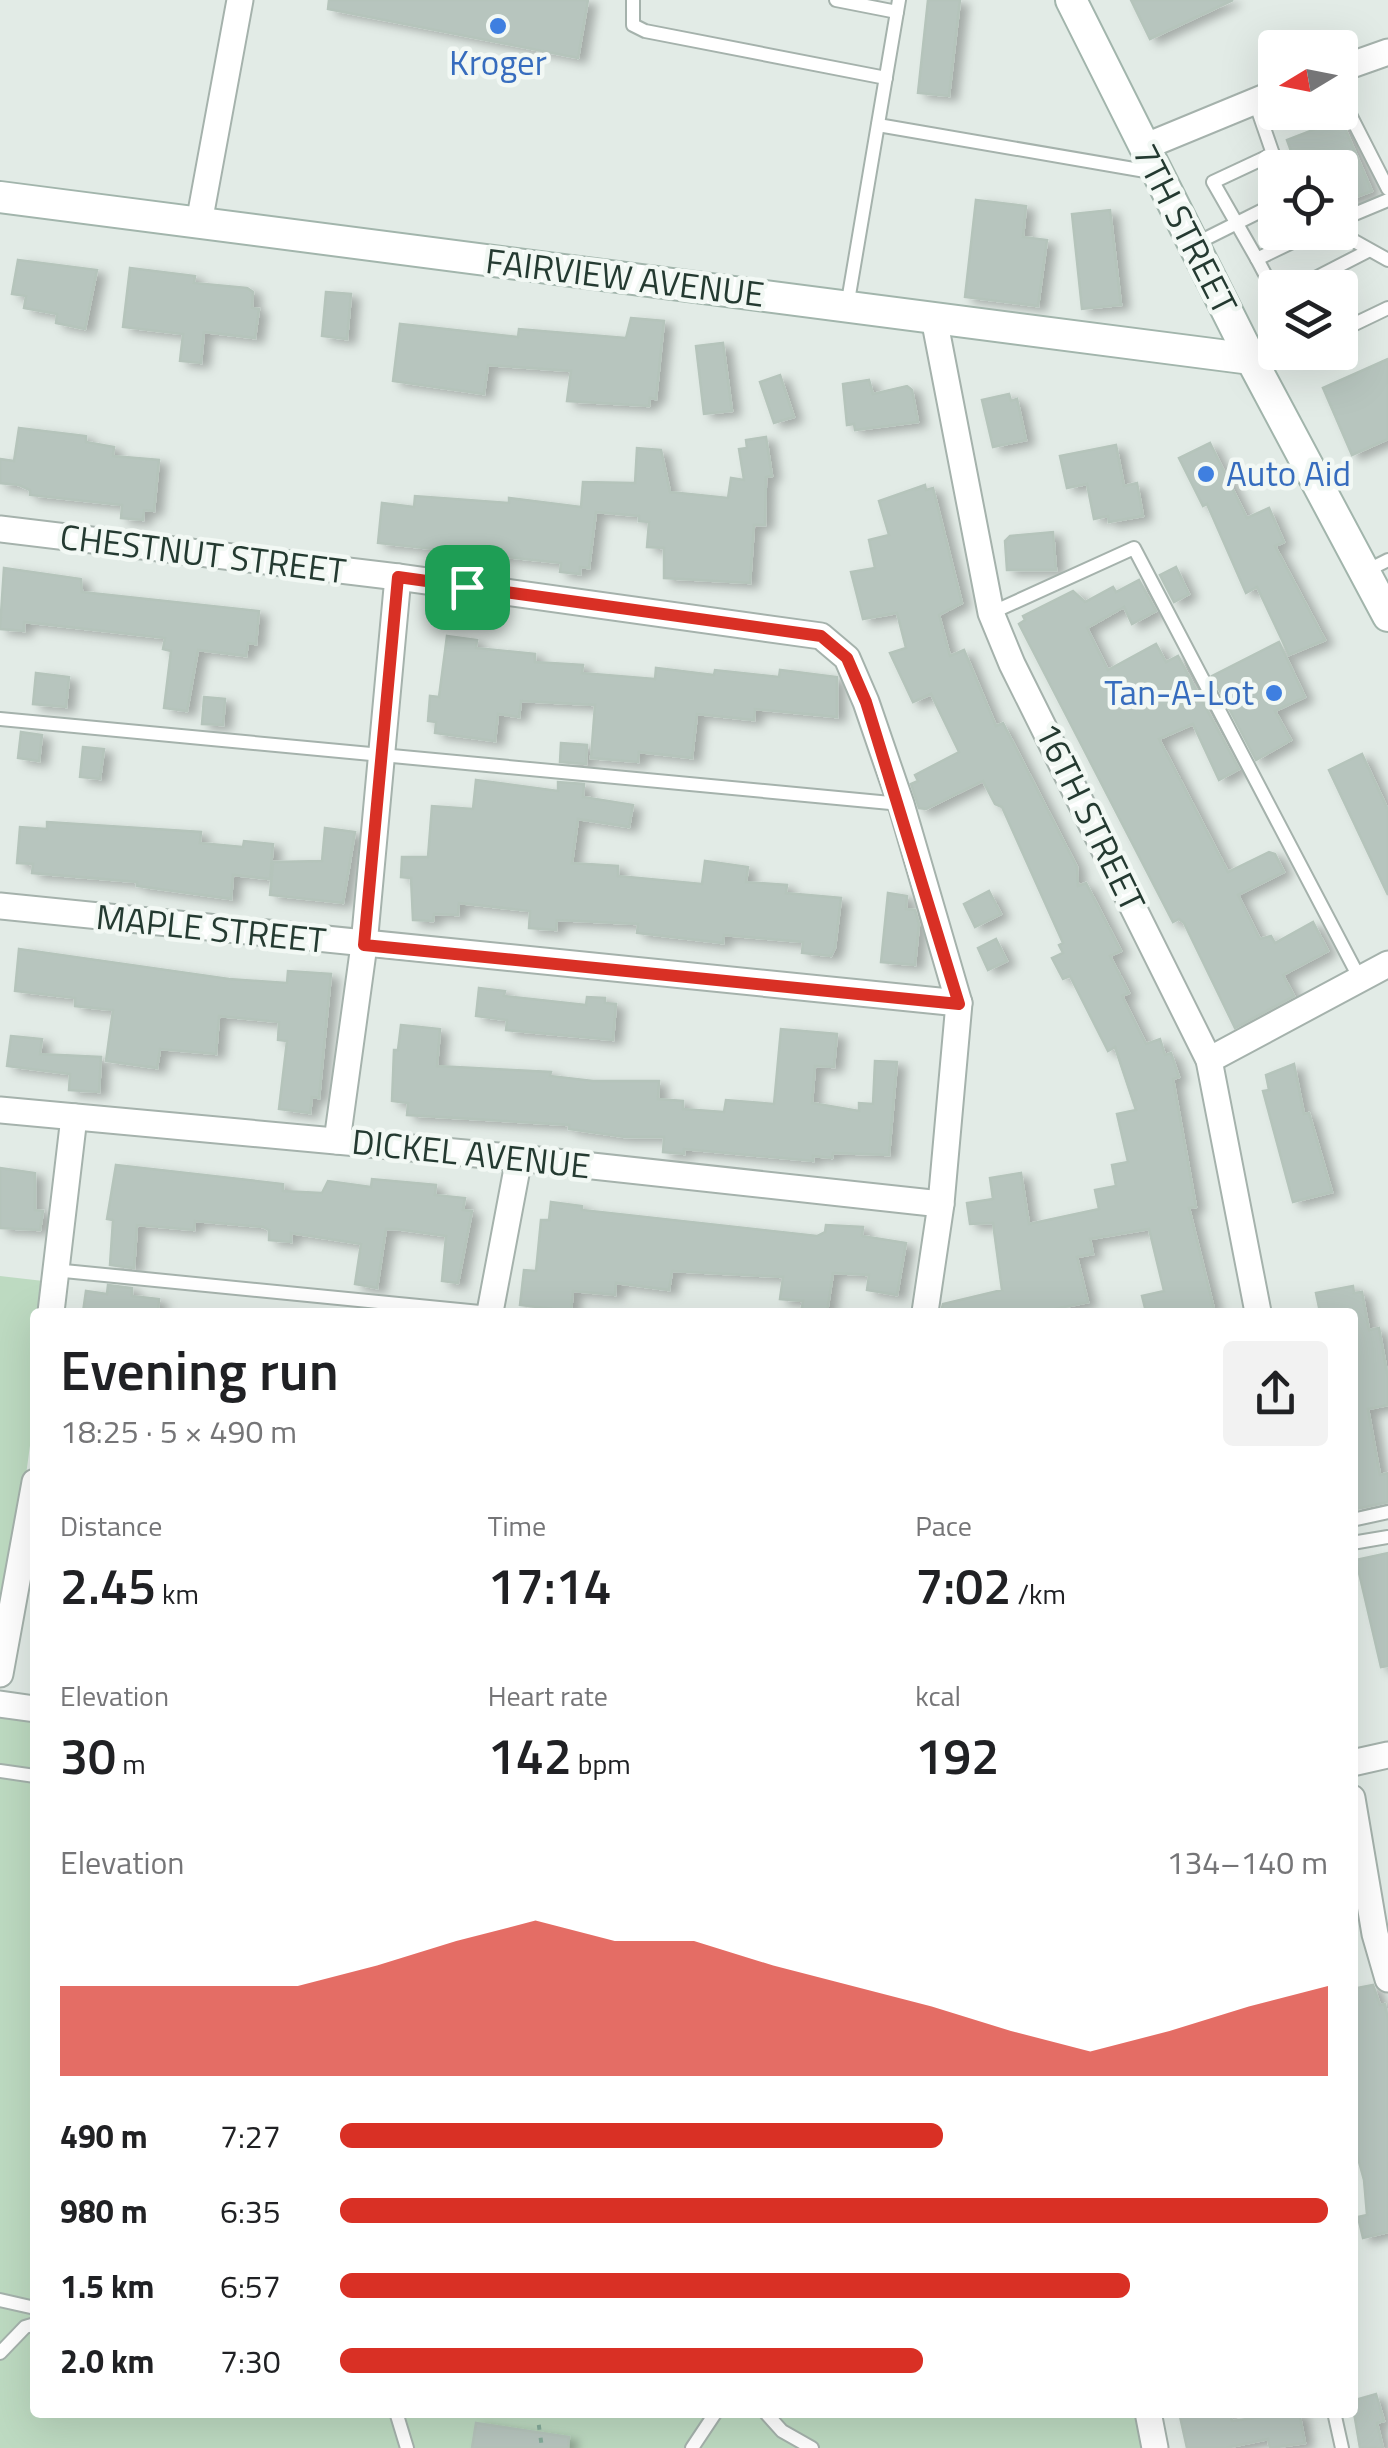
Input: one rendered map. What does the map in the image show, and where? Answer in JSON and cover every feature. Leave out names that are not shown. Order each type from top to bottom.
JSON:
[{"type":"street","points":[[199,223],[240,0]]},
{"type":"street","name":"7TH STREET","points":[[1070,0],[1251,359],[1377,566],[1388,616]]},
{"type":"street","points":[[1358,63],[1388,52]]},
{"type":"street","points":[[1150,160],[1258,102]]},
{"type":"street","name":"FAIRVIEW AVENUE","points":[[0,197],[1251,359]]},
{"type":"street","name":"16TH STREET","points":[[934,318],[991,613],[1012,664],[1209,1060],[1257,1308]]},
{"type":"street","name":"CHESTNUT STREET","points":[[0,529],[398,577],[821,636],[847,658],[901,804]]},
{"type":"street","points":[[337,1141],[364,945],[398,577]]},
{"type":"street","points":[[901,804],[959,1004],[941,1204],[926,1308]]},
{"type":"street","name":"MAPLE STREET","points":[[0,906],[959,1004]]},
{"type":"street","points":[[1209,1060],[1388,964]]},
{"type":"street","name":"DICKEL AVENUE","points":[[0,1110],[519,1158],[941,1204]]},
{"type":"street","points":[[51,1308],[74,1117]]},
{"type":"street","points":[[491,1308],[519,1158]]},
{"type":"street","points":[[0,1674],[28,1564]]},
{"type":"street","points":[[0,1704],[30,1708]]},
{"type":"street","points":[[1358,1762],[1388,1755]]},
{"type":"street","points":[[1358,1839],[1372,1935],[1388,1979]]},
{"type":"street","points":[[1149,2418],[1155,2448]]},
{"type":"lane","points":[[633,0],[633,24],[645,31],[886,78]]},
{"type":"lane","points":[[836,0],[898,6],[847,307]]},
{"type":"lane","points":[[878,125],[1150,160]]},
{"type":"lane","points":[[1358,130],[1388,189]]},
{"type":"lane","points":[[1258,161],[1213,182],[1233,224],[1262,270]]},
{"type":"lane","points":[[1358,212],[1388,200]]},
{"type":"lane","points":[[1193,245],[1258,212]]},
{"type":"lane","points":[[1358,245],[1388,260]]},
{"type":"lane","points":[[1256,259],[1275,250]]},
{"type":"lane","points":[[1331,270],[1368,251]]},
{"type":"lane","points":[[1358,322],[1388,308]]},
{"type":"lane","points":[[991,613],[1134,548],[1360,979]]},
{"type":"lane","points":[[0,719],[901,804]]},
{"type":"lane","points":[[54,1270],[439,1308]]},
{"type":"lane","points":[[1358,1519],[1388,1512]]},
{"type":"lane","points":[[1358,1542],[1388,1537]]},
{"type":"lane","points":[[0,1771],[30,1775]]},
{"type":"lane","points":[[0,2300],[30,2307]]},
{"type":"lane","points":[[0,2353],[30,2326]]},
{"type":"lane","points":[[398,2418],[408,2448]]},
{"type":"lane","points":[[692,2448],[712,2418]]},
{"type":"lane","points":[[770,2418],[782,2431],[812,2448]]},
{"type":"lane","points":[[1335,2418],[1342,2448]]},
{"type":"path","points":[[538,2418],[542,2448]]},
{"type":"green space","points":[[0,1276],[52,1282],[49,1308],[30,1308],[30,1446],[0,1665]]},
{"type":"green space","points":[[0,1704],[30,1708],[30,2418],[1144,2418],[1151,2448],[0,2448]]},
{"type":"building","name":"Kroger","points":[[329,0],[588,0],[578,58],[328,9]]},
{"type":"building","points":[[928,0],[960,0],[949,96],[918,93]]},
{"type":"building","points":[[1131,0],[1233,0],[1150,39]]},
{"type":"building","points":[[1313,130],[1346,130],[1354,150],[1291,150],[1287,140]]},
{"type":"building","points":[[1358,158],[1372,191],[1358,196]]},
{"type":"building","points":[[976,200],[1026,206],[1023,237],[1047,240],[1038,306],[965,297]]},
{"type":"building","points":[[1110,210],[1121,305],[1082,309],[1072,214]]},
{"type":"building","points":[[18,260],[97,270],[85,329],[56,323],[57,314],[24,308],[26,296],[12,294]]},
{"type":"building","points":[[130,268],[195,276],[194,283],[247,288],[253,292],[252,308],[259,309],[255,338],[204,332],[201,363],[180,361],[183,334],[123,327]]},
{"type":"building","points":[[326,292],[351,294],[347,339],[322,336]]},
{"type":"building","points":[[631,318],[664,321],[656,399],[650,398],[649,406],[567,401],[571,371],[488,365],[484,394],[393,381],[400,324],[518,337],[519,329],[626,338]]},
{"type":"building","points":[[723,343],[732,411],[704,414],[696,346]]},
{"type":"building","points":[[1388,359],[1388,439],[1352,455],[1323,388]]},
{"type":"building","points":[[780,375],[794,417],[774,423],[760,382]]},
{"type":"building","points":[[869,380],[873,394],[907,386],[912,390],[918,422],[855,430],[854,424],[847,425],[843,384]]},
{"type":"building","points":[[1009,394],[1011,401],[1017,399],[1026,440],[993,447],[982,400]]},
{"type":"building","points":[[19,428],[86,436],[86,442],[114,447],[113,456],[159,460],[154,511],[144,510],[143,520],[121,518],[122,505],[30,495],[30,490],[19,485],[0,483],[0,459],[14,461]]},
{"type":"building","points":[[766,437],[772,476],[766,477],[765,525],[754,525],[750,583],[664,578],[664,548],[647,547],[649,522],[639,521],[639,516],[596,512],[589,568],[580,567],[580,574],[560,572],[561,563],[378,543],[382,503],[414,507],[415,496],[509,503],[509,498],[581,507],[583,482],[635,483],[637,448],[661,450],[670,492],[728,498],[731,478],[744,480],[739,449],[747,448],[746,440]]},
{"type":"building","points":[[1210,443],[1247,518],[1269,508],[1284,542],[1275,546],[1325,640],[1289,655],[1257,587],[1246,593],[1207,504],[1203,506],[1179,458]]},
{"type":"building","points":[[1116,445],[1124,486],[1137,483],[1143,516],[1109,522],[1108,516],[1094,519],[1087,484],[1067,488],[1060,456]]},
{"type":"building","points":[[925,485],[926,490],[933,488],[962,603],[939,615],[950,656],[964,650],[996,726],[1003,723],[1077,867],[1078,886],[1086,883],[1121,951],[1110,956],[1129,993],[1122,996],[1146,1044],[1160,1039],[1165,1055],[1171,1053],[1179,1077],[1173,1079],[1196,1207],[1189,1208],[1214,1308],[1145,1308],[1142,1296],[1164,1291],[1149,1229],[1090,1239],[1093,1254],[1077,1257],[1088,1302],[1060,1308],[942,1308],[943,1304],[1002,1290],[993,1223],[970,1224],[967,1203],[993,1199],[990,1178],[1021,1173],[1029,1224],[1099,1209],[1095,1190],[1116,1186],[1112,1165],[1128,1162],[1117,1114],[1136,1110],[1115,1047],[1108,1051],[1070,976],[1063,979],[1052,958],[1063,953],[1059,945],[1063,943],[1002,807],[995,804],[983,781],[926,809],[919,808],[911,784],[918,781],[915,775],[959,752],[931,694],[913,702],[890,653],[906,648],[897,613],[863,619],[851,572],[875,568],[869,540],[889,535],[879,501]]},
{"type":"building","points":[[1053,532],[1056,570],[1007,570],[1005,541],[1010,536]]},
{"type":"building","points":[[1176,567],[1189,594],[1174,602],[1160,575]]},
{"type":"building","points":[[4,568],[81,579],[82,592],[259,611],[256,644],[248,643],[246,656],[198,650],[187,711],[164,708],[171,651],[163,649],[165,638],[24,622],[24,631],[0,629]]},
{"type":"building","points":[[1139,580],[1156,611],[1132,624],[1124,607],[1087,628],[1108,670],[1156,644],[1166,662],[1178,656],[1239,769],[1219,780],[1193,724],[1159,739],[1228,872],[1269,852],[1275,854],[1284,872],[1238,895],[1260,939],[1271,936],[1275,943],[1313,922],[1328,951],[1283,975],[1294,996],[1235,1028],[1184,923],[1179,919],[1173,922],[1019,624],[1025,620],[1023,616],[1073,591],[1085,602],[1113,587],[1116,592]]},
{"type":"building","points":[[447,636],[477,640],[476,648],[535,654],[535,662],[583,665],[582,673],[655,679],[656,668],[779,677],[780,670],[837,677],[837,717],[755,709],[754,720],[697,714],[692,758],[639,752],[638,762],[591,758],[595,705],[521,701],[519,717],[498,714],[495,741],[435,733],[436,722],[428,721],[430,696],[439,697]]},
{"type":"building","points":[[1279,642],[1305,697],[1275,711],[1291,740],[1256,760],[1212,676]]},
{"type":"building","points":[[36,673],[69,677],[66,707],[33,704]]},
{"type":"building","points":[[204,697],[225,699],[223,725],[202,724]]},
{"type":"building","points":[[21,732],[42,735],[39,761],[18,758]]},
{"type":"building","points":[[561,743],[587,745],[586,764],[560,762]]},
{"type":"building","points":[[83,747],[104,749],[100,779],[80,777]]},
{"type":"building","points":[[1362,754],[1388,810],[1388,895],[1329,770]]},
{"type":"building","points":[[476,780],[558,791],[558,782],[584,784],[583,797],[633,805],[629,827],[578,819],[572,863],[618,866],[618,876],[702,884],[705,861],[748,867],[746,882],[787,885],[786,893],[841,898],[835,948],[831,956],[802,953],[803,942],[724,935],[723,943],[637,933],[638,924],[557,920],[556,930],[529,928],[530,911],[459,903],[458,915],[434,914],[433,921],[413,920],[411,878],[401,877],[402,857],[428,857],[432,806],[473,809]]},
{"type":"building","points":[[47,822],[201,832],[200,843],[243,847],[244,841],[273,844],[270,879],[233,875],[231,899],[137,886],[137,882],[32,873],[33,864],[17,863],[20,827],[47,829]]},
{"type":"building","points":[[325,828],[355,832],[343,903],[270,895],[273,862],[322,861]]},
{"type":"building","points":[[989,891],[1001,914],[975,927],[964,904]]},
{"type":"building","points":[[888,893],[907,896],[906,909],[915,910],[919,924],[915,965],[881,962]]},
{"type":"building","points":[[996,939],[1007,961],[988,970],[978,948]]},
{"type":"building","points":[[19,949],[229,979],[287,983],[288,971],[331,974],[319,1098],[312,1097],[310,1113],[279,1109],[287,1041],[278,1040],[279,1022],[219,1016],[216,1054],[160,1049],[157,1068],[106,1061],[113,1010],[75,1006],[75,998],[15,991]]},
{"type":"building","points":[[479,988],[505,991],[504,996],[586,1005],[587,997],[605,998],[605,1003],[616,1004],[613,1040],[506,1030],[507,1020],[476,1016]]},
{"type":"building","points":[[401,1025],[440,1029],[437,1066],[551,1072],[550,1076],[593,1081],[659,1081],[658,1099],[683,1101],[683,1109],[724,1112],[726,1100],[774,1104],[781,1029],[837,1034],[834,1067],[815,1066],[812,1103],[859,1111],[859,1103],[873,1104],[875,1061],[897,1062],[889,1155],[833,1153],[832,1158],[813,1156],[813,1161],[684,1149],[684,1154],[663,1152],[664,1137],[625,1137],[569,1129],[569,1125],[407,1115],[408,1103],[392,1101],[394,1050],[398,1050]]},
{"type":"building","points":[[11,1036],[42,1039],[40,1054],[101,1057],[99,1092],[69,1090],[70,1074],[7,1066]]},
{"type":"building","points":[[1294,1064],[1304,1114],[1309,1113],[1332,1192],[1293,1202],[1263,1091],[1269,1090],[1266,1075]]},
{"type":"building","points":[[116,1165],[283,1184],[283,1191],[322,1193],[328,1181],[371,1187],[372,1179],[436,1185],[435,1195],[465,1198],[463,1210],[472,1211],[458,1283],[442,1281],[446,1236],[396,1229],[386,1229],[377,1288],[355,1284],[361,1244],[291,1233],[291,1242],[269,1240],[269,1230],[263,1227],[195,1221],[194,1230],[137,1225],[134,1268],[110,1265],[113,1220],[107,1219]]},
{"type":"building","points":[[0,1168],[35,1173],[35,1210],[43,1211],[40,1230],[0,1228]]},
{"type":"building","points":[[551,1202],[582,1206],[582,1210],[817,1236],[825,1232],[826,1225],[863,1227],[862,1236],[906,1243],[897,1295],[867,1290],[869,1275],[833,1273],[828,1308],[802,1308],[803,1301],[780,1299],[783,1277],[672,1271],[669,1290],[616,1283],[615,1295],[573,1291],[571,1308],[520,1305],[524,1270],[536,1271],[541,1220],[549,1220]]},
{"type":"building","points":[[108,1285],[132,1288],[132,1296],[159,1299],[158,1308],[84,1308],[86,1291],[107,1294]]},
{"type":"building","points":[[1353,1286],[1354,1293],[1362,1292],[1369,1330],[1379,1328],[1388,1378],[1388,1405],[1368,1409],[1380,1475],[1388,1473],[1388,1502],[1358,1509],[1358,1308],[1319,1308],[1316,1293]]},
{"type":"building","points":[[1388,1553],[1388,1666],[1381,1667],[1358,1560]]},
{"type":"building","points":[[1373,1985],[1380,2005],[1385,2004],[1388,2020],[1388,2232],[1363,2238],[1358,2217],[1367,2215],[1358,2158],[1358,1988]]},
{"type":"building","points":[[1376,2394],[1384,2421],[1377,2423],[1383,2448],[1360,2448],[1355,2418],[1358,2418],[1358,2399]]},
{"type":"building","points":[[1180,2418],[1300,2418],[1305,2443],[1270,2448],[1268,2439],[1225,2448],[1187,2448]]},
{"type":"building","points":[[476,2423],[569,2437],[568,2448],[472,2448]]},
{"type":"place","name":"Kroger","points":[[498,26]]},
{"type":"place","name":"Auto Aid","points":[[1206,474]]},
{"type":"place","name":"Tan-A-Lot","points":[[1274,693]]},
{"type":"route","points":[[398,577],[467,587],[821,636],[847,658],[901,804],[959,1004],[364,945],[398,577]]}]
